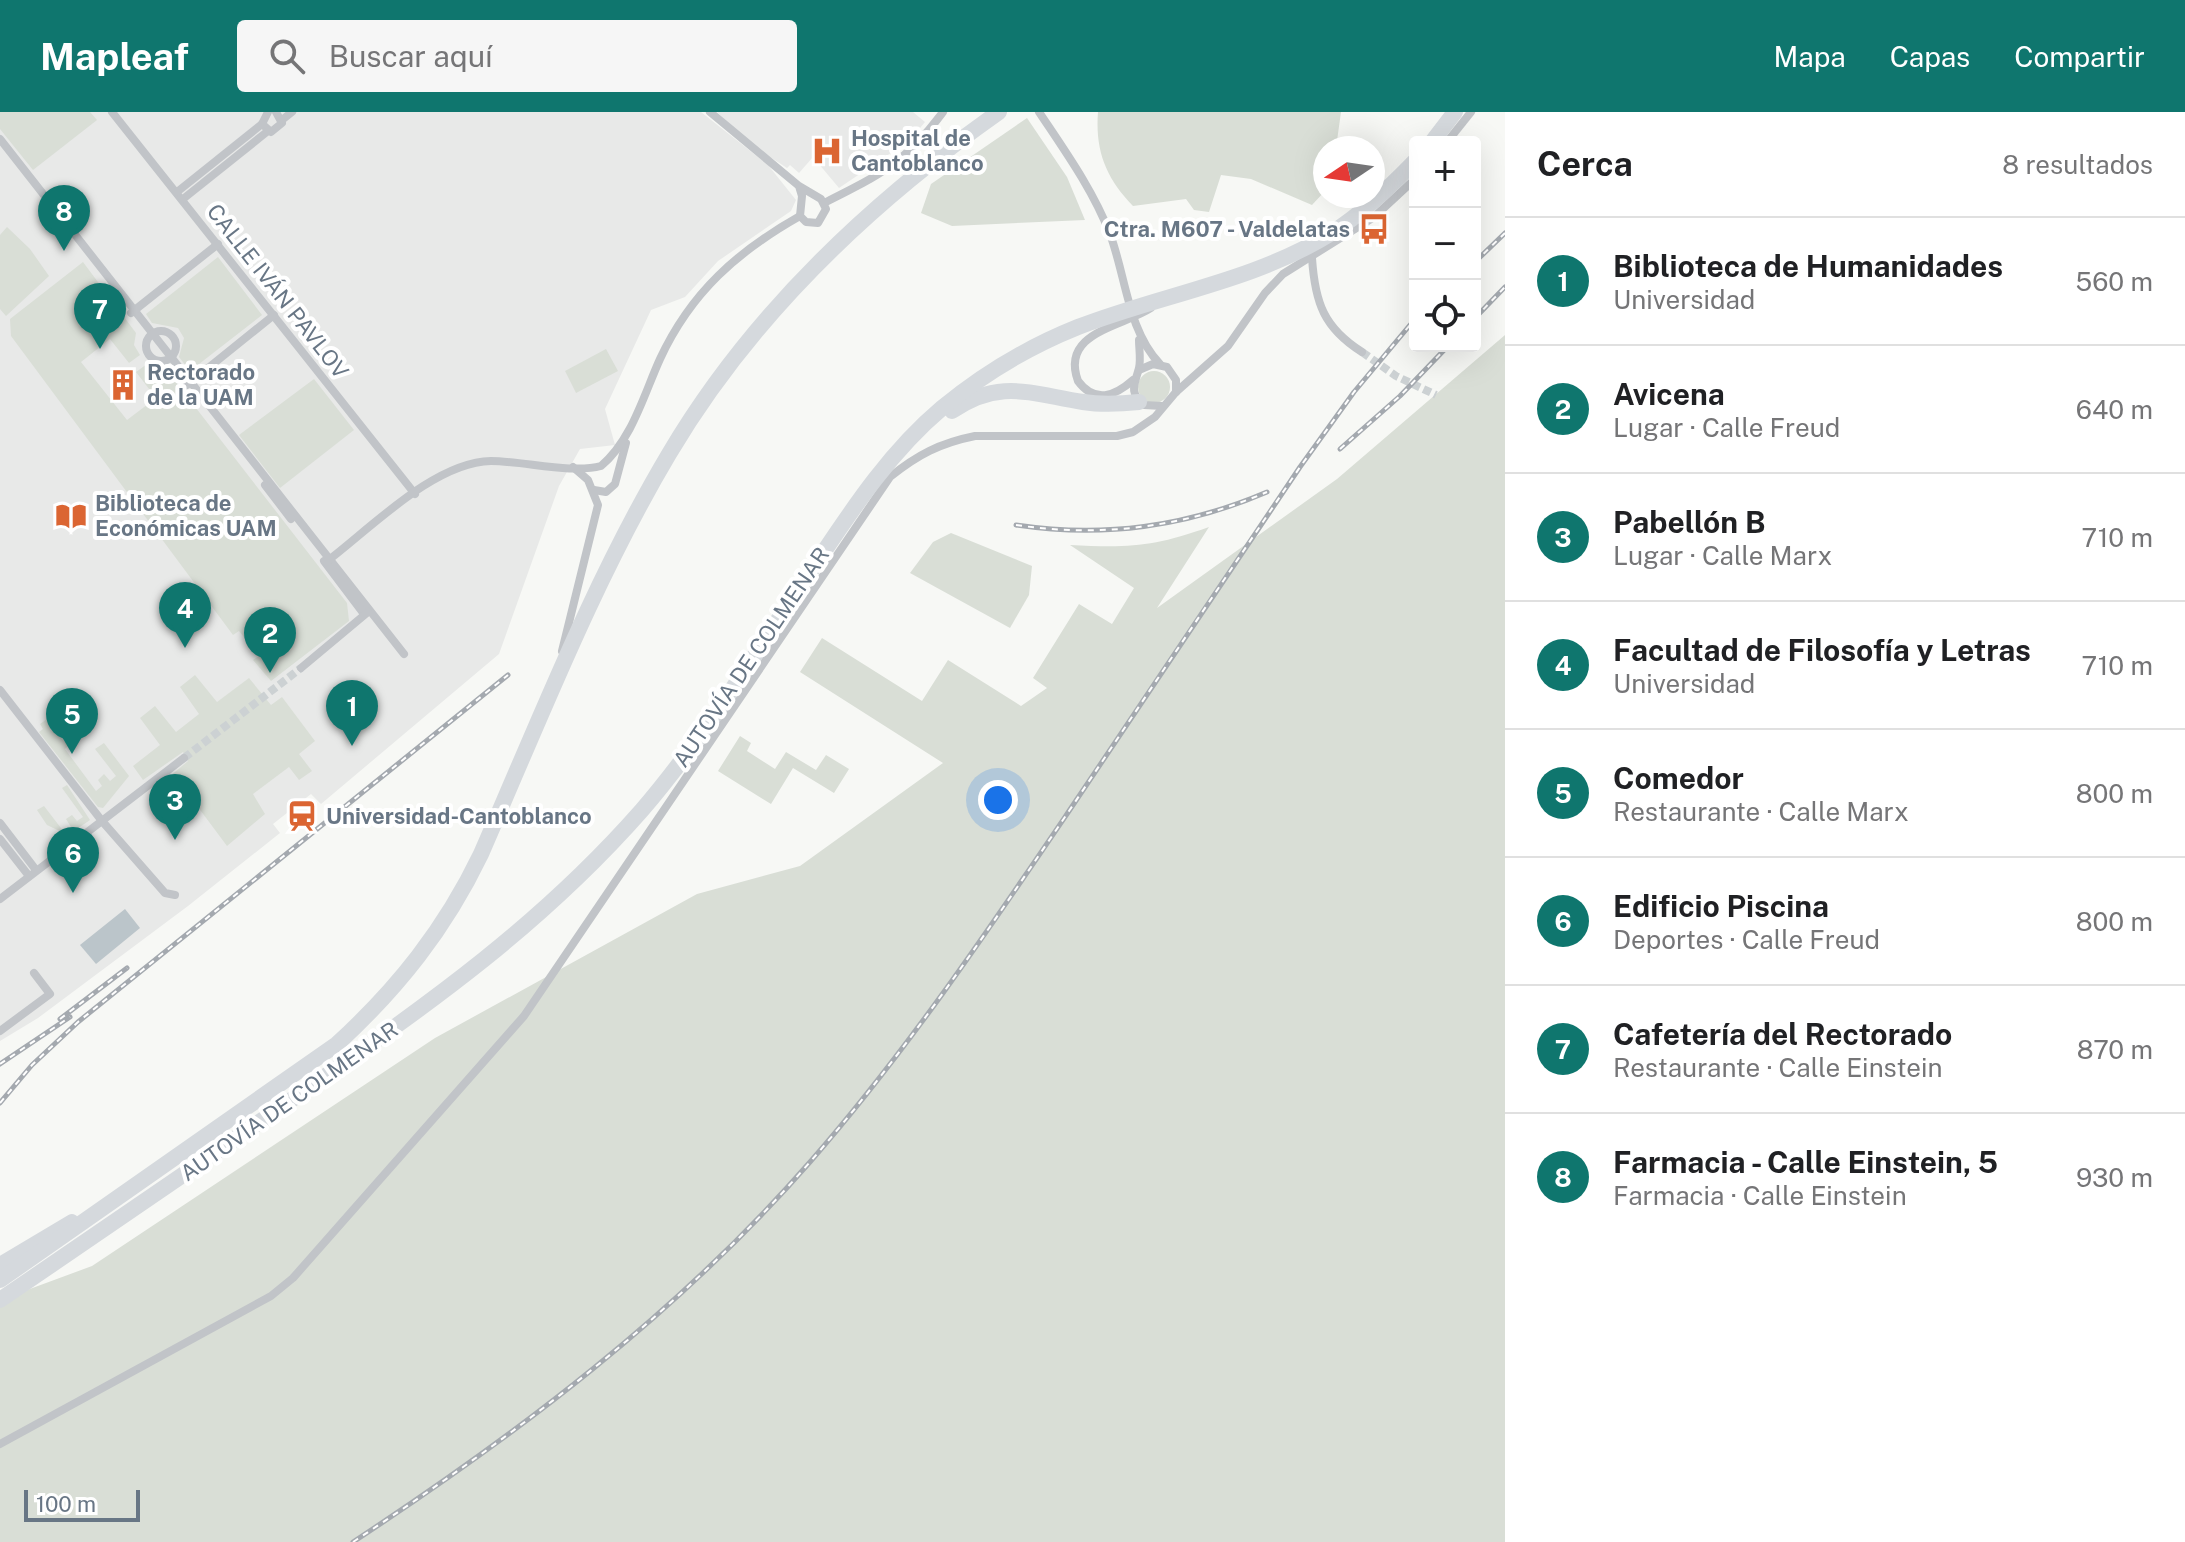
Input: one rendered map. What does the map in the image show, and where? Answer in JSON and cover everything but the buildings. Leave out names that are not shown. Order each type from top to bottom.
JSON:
[{"type":"highway","name":"AUTOVÍA DE COLMENAR","points":[[0,1280],[337,1044],[380,1004],[423,955],[471,875],[621,538],[671,451],[720,379],[771,315],[833,248],[895,192],[999,112]]},
{"type":"highway","points":[[1437,136],[1455,112]]},
{"type":"highway","name":"AUTOVÍA DE COLMENAR","points":[[0,1300],[469,974],[519,934],[590,867],[645,807],[706,730],[830,542],[889,462],[926,421],[960,393],[1019,355],[1081,326],[1247,272],[1327,236],[1369,205],[1409,167]]},
{"type":"highway","points":[[889,462],[911,448],[953,410],[971,399],[999,391],[1023,390],[1109,405],[1139,402]]},
{"type":"highway","points":[[0,1264],[118,1190],[154,1175]]},
{"type":"highway","points":[[0,1311],[97,1244],[143,1203]]},
{"type":"street","name":"CALLE IVÁN PAVLOV","points":[[112,112],[415,494]]},
{"type":"street","points":[[180,195],[265,127],[266,112]]},
{"type":"street","points":[[265,127],[277,130],[279,116],[292,112]]},
{"type":"street","points":[[710,112],[824,203],[826,214],[818,223],[806,222],[800,216]]},
{"type":"street","points":[[824,203],[899,161],[917,147],[943,112]]},
{"type":"street","points":[[1452,136],[1471,112]]},
{"type":"street","points":[[1039,113],[1095,202],[1127,286],[1139,335],[1146,349],[1173,373],[1176,392]]},
{"type":"street","points":[[0,139],[366,613],[404,654]]},
{"type":"street","points":[[0,147],[133,312]]},
{"type":"street","points":[[0,1444],[271,1296],[293,1278],[524,1016],[890,477],[913,459],[954,440],[975,436],[1125,435],[1146,425],[1176,392],[1228,346],[1265,293],[1283,274],[1374,217],[1409,185]]},
{"type":"street","points":[[799,186],[802,201],[800,216]]},
{"type":"street","points":[[802,201],[815,196]]},
{"type":"street","points":[[588,480],[598,467],[616,454],[662,355],[695,299],[736,256],[800,216]]},
{"type":"street","points":[[133,312],[218,244]]},
{"type":"street","points":[[1312,258],[1318,298],[1336,336],[1362,352]]},
{"type":"street","points":[[1160,364],[1145,365],[1133,380],[1114,395],[1093,394],[1078,381],[1076,356],[1083,343],[1098,331],[1142,314],[1166,299]]},
{"type":"street","points":[[189,383],[274,315]]},
{"type":"street","points":[[161,331],[173,337],[176,350],[169,359],[150,357],[146,349],[151,335],[161,331]]},
{"type":"street","points":[[1139,335],[1139,370]]},
{"type":"street","points":[[1133,380],[1139,402],[1151,407],[1163,406]]},
{"type":"street","points":[[594,490],[610,490],[633,421]]},
{"type":"street","points":[[327,561],[446,473],[487,461],[610,468],[615,475]]},
{"type":"street","points":[[552,690],[598,505],[588,480],[572,466]]},
{"type":"street","points":[[301,668],[366,613]]},
{"type":"street","points":[[0,690],[102,821],[165,893],[175,895]]},
{"type":"street","points":[[0,899],[184,758]]},
{"type":"street","points":[[0,823],[33,873]]},
{"type":"street","points":[[0,839],[33,873]]},
{"type":"street","points":[[0,1031],[50,994],[34,973]]},
{"type":"shaded area","points":[[0,112],[701,112],[768,165],[796,200],[791,211],[718,261],[685,297],[651,310],[605,409],[615,445],[580,449],[559,486],[499,654],[321,804],[311,794],[273,824],[280,833],[38,1018],[0,1041]]},
{"type":"shaded area","points":[[0,112],[90,112],[97,120],[33,170],[0,129]]},
{"type":"shaded area","name":"Hospital de Cantoblanco","points":[[717,112],[913,112],[925,122],[910,140],[839,188],[813,157],[799,173],[790,165],[787,168],[753,146]]},
{"type":"shaded area","points":[[1098,112],[1341,112],[1338,136],[1313,136],[1312,205],[1251,179],[1221,175],[1209,212],[1194,210],[1186,199],[1133,206],[1104,163]]},
{"type":"shaded area","points":[[1027,118],[1067,177],[1085,220],[952,226],[921,213],[931,184]]},
{"type":"shaded area","points":[[7,227],[30,249],[49,276],[6,316],[0,309],[0,235]]},
{"type":"shaded area","points":[[218,257],[262,315],[190,371],[179,357],[184,338],[178,328],[152,323],[146,314]]},
{"type":"shaded area","points":[[83,262],[136,333],[134,345],[140,355],[129,363],[110,339],[81,362],[127,420],[156,398],[136,372],[147,364],[155,375],[161,374],[167,380],[172,377],[347,603],[349,621],[271,681],[253,660],[265,652],[269,656],[290,640],[285,633],[278,638],[273,632],[280,626],[275,620],[254,636],[258,642],[252,647],[239,631],[233,635],[11,336],[10,319]]},
{"type":"shaded area","points":[[1505,335],[1505,1542],[0,1542],[0,1300],[92,1266],[435,1038],[697,894],[800,866],[943,763],[800,672],[822,638],[922,701],[948,660],[1021,706],[1047,688],[1033,678],[1079,604],[1112,624],[1134,588],[1070,545],[1141,545],[1209,527],[1157,608],[1337,479]]},
{"type":"shaded area","points":[[606,349],[618,371],[576,393],[565,371]]},
{"type":"shaded area","points":[[1154,371],[1165,376],[1170,387],[1165,398],[1154,403],[1143,398],[1138,387],[1143,376]]},
{"type":"shaded area","points":[[314,379],[354,430],[280,488],[239,435]]},
{"type":"shaded area","points":[[951,533],[1032,566],[1029,595],[1010,628],[910,573],[933,542]]},
{"type":"shaded area","points":[[195,675],[217,702],[249,678],[271,705],[282,697],[315,741],[299,754],[312,771],[299,780],[289,767],[253,794],[265,814],[227,846],[186,791],[169,777],[188,761],[183,752],[143,780],[133,766],[160,745],[140,718],[155,706],[176,732],[199,714],[180,687]]},
{"type":"shaded area","points":[[47,719],[53,726],[50,729],[69,745],[65,749],[96,791],[102,786],[98,780],[104,774],[110,781],[116,776],[95,749],[104,743],[129,776],[103,808],[98,807],[39,732],[43,729],[40,724]]},
{"type":"shaded area","points":[[740,736],[751,743],[747,751],[775,769],[786,752],[816,770],[826,755],[849,769],[834,793],[793,768],[771,804],[718,771]]},
{"type":"shaded area","points":[[67,785],[90,820],[68,835],[47,825],[37,810],[44,806],[64,832],[71,827],[66,819],[72,815],[77,821],[83,817],[62,788]]},
{"type":"shaded area","points":[[125,909],[140,928],[96,964],[80,945]]},
{"type":"tunnel","points":[[1362,352],[1396,376],[1436,395]]},
{"type":"tunnel","points":[[184,758],[301,668]]},
{"type":"railway","points":[[1481,256],[1505,233]]},
{"type":"railway","points":[[1481,312],[1505,287]]},
{"type":"railway","points":[[353,1542],[476,1458],[594,1368],[706,1270],[810,1162],[945,991],[1300,467],[1354,392],[1409,326]]},
{"type":"railway","points":[[1340,449],[1400,396],[1442,352]]},
{"type":"railway","points":[[1016,525],[1081,530],[1144,526],[1206,514],[1267,492]]},
{"type":"railway","points":[[0,1103],[32,1065],[78,1022],[508,675]]},
{"type":"railway","points":[[60,1019],[127,968]]},
{"type":"railway","points":[[0,1064],[70,1017]]},
{"type":"place","name":"Hospital de Cantoblanco","points":[[827,151]]},
{"type":"place","name":"Ctra. M607 - Valdelatas","points":[[1374,229]]},
{"type":"place","name":"Farmacia - Calle Einstein, 5","points":[[64,251]]},
{"type":"place","name":"Cafetería del Rectorado","points":[[100,349]]},
{"type":"place","name":"Rectorado de la UAM","points":[[123,385]]},
{"type":"place","name":"Biblioteca de Económicas UAM","points":[[71,516]]},
{"type":"place","name":"Facultad de Filosofía y Letras","points":[[185,648]]},
{"type":"place","name":"Avicena","points":[[270,673]]},
{"type":"place","name":"Biblioteca de Humanidades","points":[[352,746]]},
{"type":"place","name":"Comedor","points":[[72,754]]},
{"type":"place","name":"Universidad-Cantoblanco","points":[[302,816]]},
{"type":"place","name":"Pabellón B","points":[[175,840]]},
{"type":"place","name":"Edificio Piscina","points":[[73,893]]}]
